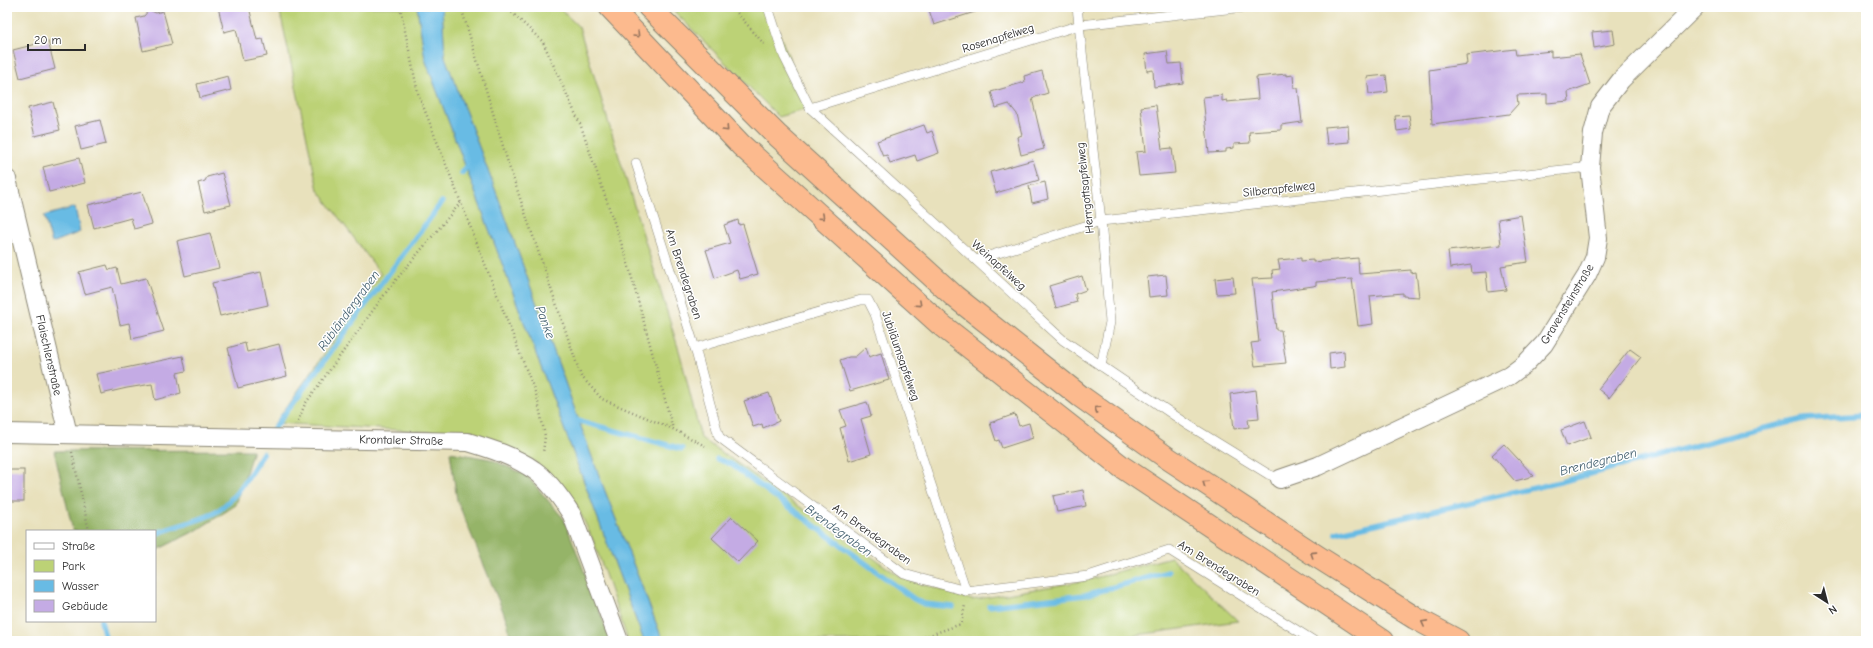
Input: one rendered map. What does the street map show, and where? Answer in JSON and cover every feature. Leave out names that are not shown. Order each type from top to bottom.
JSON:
[{"type":"highway","points":[[610,7],[741,145],[940,324],[1122,467],[1383,641]]},
{"type":"highway","points":[[649,7],[778,136],[954,296],[1080,396],[1166,457],[1312,553],[1415,618],[1458,641]]},
{"type":"street","name":"Gravensteinstraße","points":[[1280,479],[1318,466],[1509,376],[1536,353],[1544,344],[1587,275],[1595,257],[1598,238],[1590,167],[1593,133],[1600,106],[1621,80],[1695,7]]},
{"type":"street","name":"Flaischlenstraße","points":[[7,179],[68,434]]},
{"type":"street","name":"Krontaler Straße","points":[[7,433],[468,442],[500,451],[535,470],[561,498],[572,515],[619,641]]},
{"type":"lane","name":"Weinapfelweg","points":[[768,7],[784,56],[810,108],[1063,340],[1190,426],[1268,474],[1280,479]]},
{"type":"lane","name":"Herrgottsapfelweg","points":[[1077,7],[1101,221],[1110,322],[1101,366]]},
{"type":"lane","name":"Rosenapfelweg","points":[[810,108],[1080,26],[1245,7]]},
{"type":"lane","name":"Am Brendegraben","points":[[636,163],[695,348],[719,437],[904,574],[966,591],[1088,576],[1169,550],[1314,641]]},
{"type":"lane","name":"Silberapfelweg","points":[[976,260],[1101,221],[1590,167]]},
{"type":"lane","name":"Jubiläumsapfelweg","points":[[695,348],[861,300],[868,300],[875,314],[966,591]]},
{"type":"path","points":[[400,7],[418,93],[537,397],[545,436],[542,462],[535,470]]},
{"type":"path","points":[[461,7],[509,166],[581,376],[602,399],[673,430],[705,446]]},
{"type":"path","points":[[506,7],[543,42],[581,126],[627,260],[673,430]]},
{"type":"path","points":[[733,7],[744,10],[755,7]]},
{"type":"path","points":[[297,438],[298,418],[305,404],[390,286],[461,202]]},
{"type":"path","points":[[68,434],[89,530]]},
{"type":"path","points":[[913,641],[961,624],[966,601],[966,591]]},
{"type":"green space","points":[[279,7],[417,7],[425,59],[644,641],[628,641],[594,542],[574,500],[534,461],[471,434],[275,423],[381,274],[318,190]]},
{"type":"green space","points":[[442,7],[558,7],[579,27],[680,354],[701,438],[902,578],[972,600],[1088,580],[1171,557],[1238,621],[1093,641],[663,641],[593,460],[504,213],[445,57]]},
{"type":"green space","points":[[670,7],[768,7],[810,108],[779,117]]},
{"type":"green space","points":[[253,450],[236,505],[197,530],[156,550],[156,530],[73,530],[54,451]]},
{"type":"green space","points":[[450,452],[490,459],[526,475],[564,519],[611,641],[511,641],[507,621],[457,500]]},
{"type":"water","points":[[417,7],[442,7],[445,57],[504,213],[593,460],[663,641],[644,641],[425,59]]},
{"type":"water","points":[[75,207],[80,232],[52,243],[44,216]]},
{"type":"building","points":[[218,7],[249,7],[257,40],[263,39],[267,56],[243,61],[236,29],[224,32]]},
{"type":"building","points":[[928,7],[980,7],[981,10],[934,25]]},
{"type":"building","points":[[149,10],[156,13],[163,11],[172,44],[143,51],[136,18],[144,16]]},
{"type":"building","points":[[1613,30],[1615,44],[1594,48],[1592,32]]},
{"type":"building","points":[[48,41],[55,69],[20,78],[13,50]]},
{"type":"building","points":[[1515,49],[1516,55],[1551,51],[1551,57],[1580,54],[1590,84],[1568,92],[1569,101],[1547,103],[1547,94],[1517,95],[1518,104],[1509,114],[1432,124],[1429,70],[1467,64],[1466,55]]},
{"type":"building","points":[[1167,51],[1169,64],[1181,63],[1183,83],[1154,87],[1153,70],[1147,71],[1145,54]]},
{"type":"building","points":[[1042,71],[1048,93],[1032,98],[1044,149],[1021,155],[1017,137],[1022,135],[1017,114],[1009,104],[996,108],[991,92],[1025,82],[1024,76]]},
{"type":"building","points":[[1286,74],[1286,76],[1293,75],[1294,88],[1298,88],[1302,122],[1281,125],[1281,130],[1249,132],[1250,143],[1234,144],[1234,148],[1226,149],[1226,152],[1209,153],[1203,97],[1222,95],[1222,101],[1227,100],[1227,102],[1258,99],[1256,77]]},
{"type":"building","points":[[1386,75],[1388,92],[1369,94],[1367,77]]},
{"type":"building","points":[[228,76],[231,90],[200,98],[197,84]]},
{"type":"building","points":[[53,102],[60,130],[35,136],[28,108]]},
{"type":"building","points":[[1156,105],[1162,149],[1172,148],[1175,173],[1139,176],[1136,152],[1146,151],[1141,107]]},
{"type":"building","points":[[1409,115],[1411,129],[1397,131],[1395,116]]},
{"type":"building","points":[[100,120],[106,144],[81,150],[75,126]]},
{"type":"building","points":[[924,125],[927,133],[932,131],[939,153],[917,161],[915,155],[890,163],[887,155],[883,156],[877,141]]},
{"type":"building","points":[[1348,125],[1349,142],[1327,144],[1325,127]]},
{"type":"building","points":[[79,158],[85,183],[49,192],[43,167]]},
{"type":"building","points":[[1033,160],[1039,180],[996,193],[990,172]]},
{"type":"building","points":[[222,173],[231,205],[205,211],[198,183],[205,181],[207,177]]},
{"type":"building","points":[[1045,182],[1048,199],[1032,203],[1029,186]]},
{"type":"building","points":[[142,192],[152,224],[134,229],[131,218],[94,228],[88,205]]},
{"type":"building","points":[[1521,215],[1528,262],[1501,266],[1506,290],[1488,292],[1486,272],[1472,273],[1471,265],[1450,268],[1448,251],[1501,245],[1498,219]]},
{"type":"building","points":[[738,220],[739,225],[743,224],[758,274],[740,279],[737,270],[715,278],[706,250],[730,243],[724,225]]},
{"type":"building","points":[[210,233],[219,268],[185,276],[177,241]]},
{"type":"building","points":[[1301,258],[1301,261],[1313,260],[1313,262],[1358,258],[1359,274],[1411,270],[1411,273],[1416,272],[1419,297],[1403,296],[1403,293],[1370,296],[1373,324],[1358,326],[1352,279],[1316,282],[1316,285],[1313,286],[1272,292],[1276,330],[1281,330],[1286,363],[1255,366],[1251,343],[1259,342],[1252,279],[1273,278],[1272,270],[1280,269],[1278,260]]},
{"type":"building","points":[[107,265],[109,270],[117,268],[121,284],[146,278],[164,331],[132,339],[129,323],[120,325],[112,287],[85,294],[79,272]]},
{"type":"building","points":[[261,272],[268,305],[220,316],[212,283]]},
{"type":"building","points":[[1166,275],[1168,295],[1149,297],[1147,277]]},
{"type":"building","points":[[1082,276],[1086,290],[1075,294],[1077,302],[1056,308],[1049,286]]},
{"type":"building","points":[[1233,277],[1235,293],[1217,294],[1215,279]]},
{"type":"building","points":[[245,343],[247,352],[279,344],[287,376],[238,388],[228,348]]},
{"type":"building","points":[[866,347],[869,357],[881,353],[889,380],[850,391],[840,360],[855,357]]},
{"type":"building","points":[[1630,349],[1641,357],[1609,398],[1598,389]]},
{"type":"building","points":[[1344,351],[1345,367],[1330,369],[1329,353]]},
{"type":"building","points":[[183,356],[186,371],[177,373],[181,393],[155,400],[152,384],[101,394],[96,374]]},
{"type":"building","points":[[1256,390],[1259,418],[1248,419],[1249,427],[1234,429],[1230,394]]},
{"type":"building","points":[[769,393],[779,421],[763,428],[762,424],[753,427],[744,401]]},
{"type":"building","points":[[867,402],[871,416],[861,419],[871,454],[849,461],[840,428],[846,426],[840,410]]},
{"type":"building","points":[[1015,414],[1019,426],[1029,423],[1033,438],[1002,448],[999,440],[996,441],[990,423]]},
{"type":"building","points":[[1585,421],[1591,437],[1567,446],[1561,430]]},
{"type":"building","points":[[1504,444],[1534,476],[1515,481],[1492,455]]},
{"type":"building","points":[[7,470],[24,470],[24,501],[7,501]]},
{"type":"building","points":[[1083,490],[1086,506],[1057,512],[1053,496]]},
{"type":"building","points":[[732,517],[758,541],[738,562],[712,538]]},
{"type":"waterway","name":"Rübländergraben","points":[[462,173],[470,162]]},
{"type":"waterway","name":"Rübländergraben","points":[[272,431],[442,202]]},
{"type":"waterway","name":"Brendegraben","points":[[1336,533],[1560,482],[1739,434],[1805,419],[1866,415]]},
{"type":"waterway","name":"Brendegraben","points":[[572,419],[682,449]]},
{"type":"waterway","name":"Rübländergraben","points":[[156,534],[217,512],[233,498],[263,453]]},
{"type":"waterway","name":"Brendegraben","points":[[717,459],[731,464],[914,599],[924,604],[953,607]]},
{"type":"waterway","name":"Brendegraben","points":[[989,606],[1085,595],[1168,572]]},
{"type":"waterway","name":"Rübländergraben","points":[[101,622],[106,641]]},
{"type":"water label","name":"Panke","points":[[546,322]]}]
